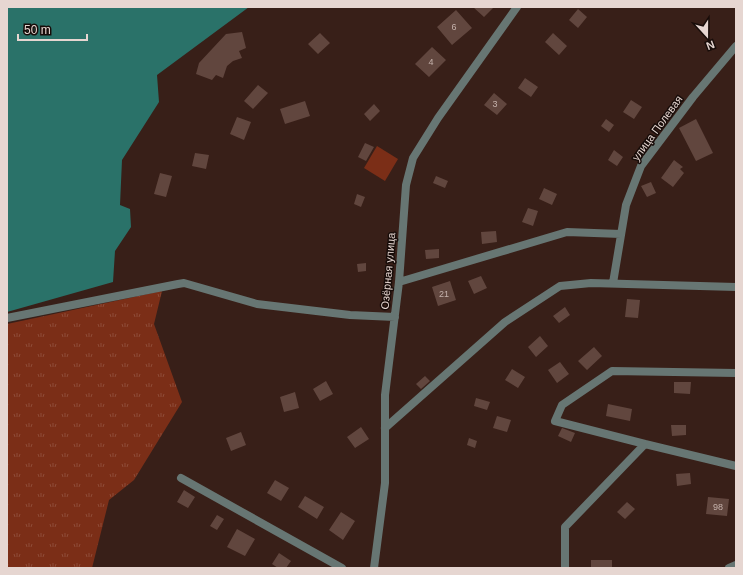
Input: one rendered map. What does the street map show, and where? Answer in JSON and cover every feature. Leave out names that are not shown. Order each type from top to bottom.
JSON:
[{"type":"street","name":"Озёрная улица","points":[[374,568],[385,482],[385,395],[399,282],[406,185],[413,158],[438,118],[517,7]]},
{"type":"street","name":"улица Полевая","points":[[613,283],[626,205],[641,166],[693,97],[736,46]]},
{"type":"street","points":[[399,282],[567,232],[621,234]]},
{"type":"street","points":[[7,318],[184,283],[257,304],[350,316],[395,317]]},
{"type":"street","points":[[385,428],[505,322],[560,286],[591,283],[613,283],[736,287]]},
{"type":"street","points":[[736,373],[612,371],[562,405],[555,421],[736,466]]},
{"type":"street","points":[[565,568],[565,527],[645,444]]},
{"type":"street","points":[[181,478],[342,568]]},
{"type":"street","points":[[729,568],[736,565]]},
{"type":"green space","points":[[377,146],[398,159],[385,181],[364,168]]},
{"type":"green space","points":[[162,291],[154,324],[182,402],[134,480],[109,500],[92,568],[7,568],[7,324]]},
{"type":"water","points":[[7,7],[249,7],[157,75],[159,102],[122,160],[120,205],[130,209],[131,227],[115,251],[113,282],[7,312]]},
{"type":"building","points":[[473,7],[494,7],[484,17]]},
{"type":"building","points":[[578,9],[587,17],[578,28],[569,20]]},
{"type":"building","points":[[456,10],[472,28],[452,45],[437,27]]},
{"type":"building","points":[[242,32],[246,48],[239,51],[242,58],[233,61],[227,66],[223,78],[216,75],[212,80],[196,74],[199,63],[226,34]]},
{"type":"building","points":[[320,33],[330,43],[318,54],[308,44]]},
{"type":"building","points":[[553,33],[567,46],[559,55],[545,42]]},
{"type":"building","points":[[432,47],[446,60],[429,77],[415,64]]},
{"type":"building","points":[[525,78],[538,87],[531,97],[518,88]]},
{"type":"building","points":[[258,85],[268,93],[253,109],[244,101]]},
{"type":"building","points":[[494,93],[507,104],[497,115],[484,105]]},
{"type":"building","points":[[631,100],[642,107],[634,119],[623,112]]},
{"type":"building","points":[[305,101],[310,116],[285,124],[280,109]]},
{"type":"building","points":[[374,104],[380,111],[370,121],[364,114]]},
{"type":"building","points":[[237,117],[251,122],[244,140],[230,134]]},
{"type":"building","points":[[606,119],[614,125],[609,132],[601,126]]},
{"type":"building","points":[[696,119],[713,153],[696,161],[679,128]]},
{"type":"building","points":[[365,143],[374,147],[366,161],[358,157]]},
{"type":"building","points":[[614,150],[623,157],[617,166],[608,160]]},
{"type":"building","points":[[195,153],[209,155],[206,169],[192,166]]},
{"type":"building","points":[[674,160],[683,167],[680,169],[684,173],[673,187],[661,178]]},
{"type":"building","points":[[160,173],[172,176],[166,197],[154,194]]},
{"type":"building","points":[[436,176],[448,181],[445,188],[433,183]]},
{"type":"building","points":[[651,182],[656,193],[647,197],[641,186]]},
{"type":"building","points":[[544,188],[557,194],[552,205],[539,199]]},
{"type":"building","points":[[357,194],[365,197],[361,207],[354,204]]},
{"type":"building","points":[[528,208],[538,211],[533,226],[522,222]]},
{"type":"building","points":[[496,231],[497,242],[482,244],[481,232]]},
{"type":"building","points":[[439,249],[439,258],[426,259],[425,250]]},
{"type":"building","points":[[366,263],[366,271],[358,272],[357,264]]},
{"type":"building","points":[[481,276],[487,288],[474,294],[468,281]]},
{"type":"building","points":[[450,281],[456,300],[438,306],[432,287]]},
{"type":"building","points":[[627,299],[640,300],[638,318],[625,317]]},
{"type":"building","points":[[565,307],[570,315],[559,323],[553,316]]},
{"type":"building","points":[[540,336],[548,346],[536,357],[528,347]]},
{"type":"building","points":[[594,347],[602,356],[587,370],[578,361]]},
{"type":"building","points":[[560,362],[569,374],[557,383],[548,370]]},
{"type":"building","points":[[512,369],[525,377],[518,388],[505,380]]},
{"type":"building","points":[[425,376],[430,381],[421,389],[416,384]]},
{"type":"building","points":[[326,381],[333,394],[320,401],[313,389]]},
{"type":"building","points":[[674,382],[691,382],[690,394],[674,393]]},
{"type":"building","points":[[295,392],[299,408],[284,412],[280,397]]},
{"type":"building","points":[[476,398],[490,402],[487,410],[474,406]]},
{"type":"building","points":[[608,404],[632,409],[630,421],[606,416]]},
{"type":"building","points":[[497,416],[511,420],[507,432],[493,428]]},
{"type":"building","points":[[671,425],[686,425],[686,435],[672,436]]},
{"type":"building","points":[[361,427],[369,439],[355,448],[347,437]]},
{"type":"building","points":[[562,428],[575,433],[571,442],[558,436]]},
{"type":"building","points":[[241,432],[246,445],[231,451],[226,438]]},
{"type":"building","points":[[469,438],[477,441],[475,448],[467,445]]},
{"type":"building","points":[[690,473],[691,484],[677,486],[676,474]]},
{"type":"building","points":[[275,480],[289,488],[281,501],[267,493]]},
{"type":"building","points":[[184,490],[195,497],[188,508],[177,502]]},
{"type":"building","points":[[305,496],[324,507],[317,519],[298,507]]},
{"type":"building","points":[[708,497],[729,499],[727,516],[706,514]]},
{"type":"building","points":[[627,502],[635,509],[625,519],[617,512]]},
{"type":"building","points":[[341,512],[355,521],[343,540],[329,530]]},
{"type":"building","points":[[217,515],[224,519],[217,530],[210,526]]},
{"type":"building","points":[[237,529],[255,539],[245,556],[227,547]]},
{"type":"building","points":[[279,553],[291,561],[286,568],[278,568],[272,564]]},
{"type":"building","points":[[591,560],[612,560],[612,568],[591,568]]}]
